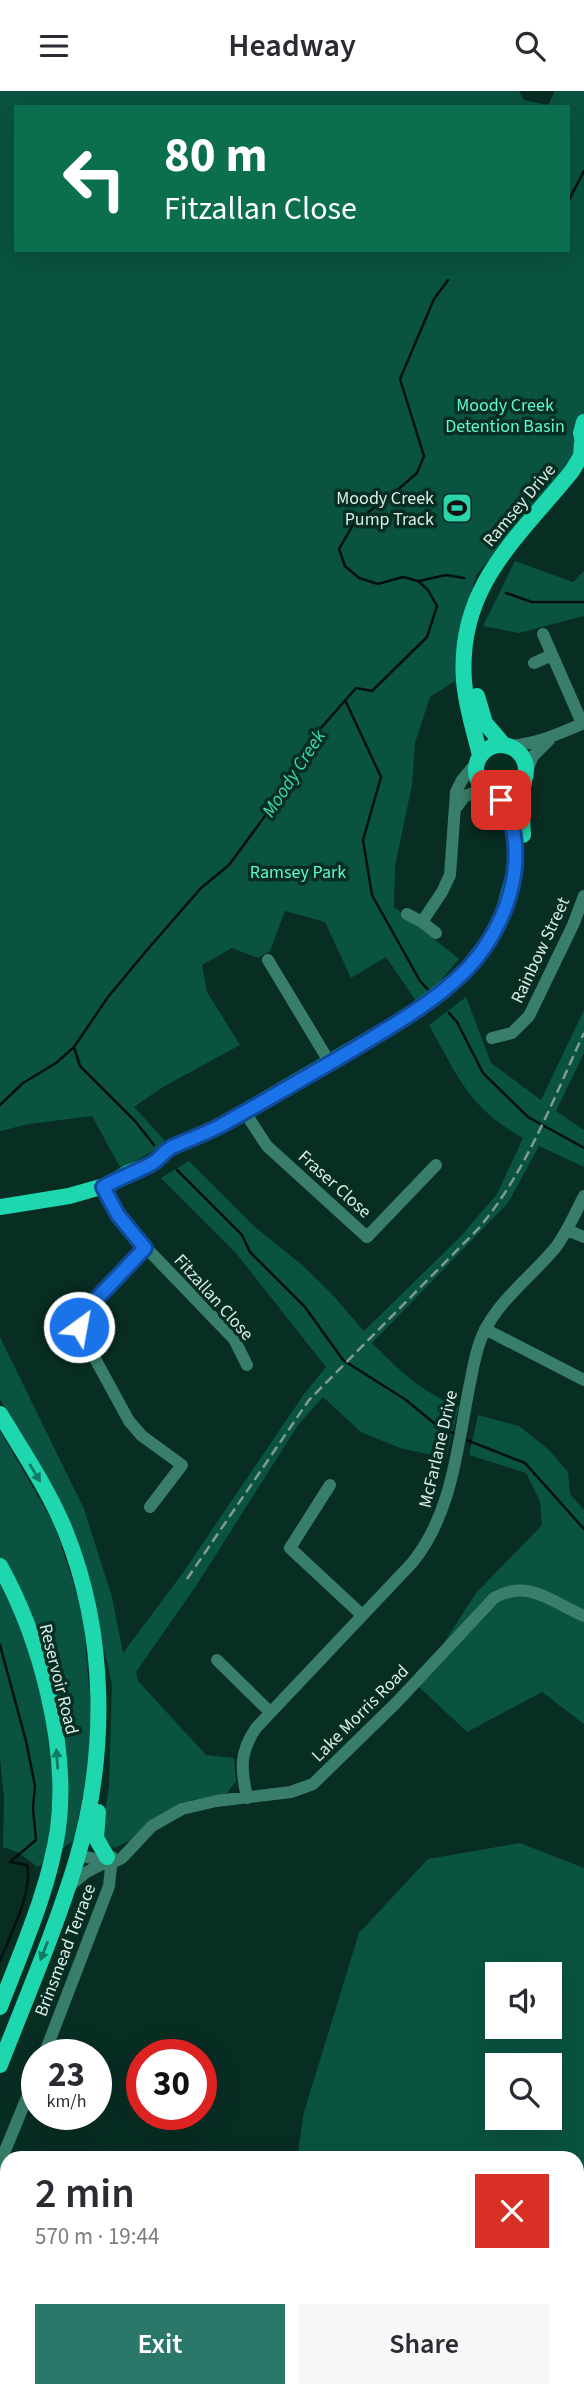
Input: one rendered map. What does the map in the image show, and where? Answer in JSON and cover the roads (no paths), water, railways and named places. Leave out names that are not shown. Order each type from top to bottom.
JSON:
[{"type":"main road","name":"Ramsey Drive","points":[[479,759],[464,679],[467,637],[475,604],[501,554],[572,471],[583,444],[581,433],[584,422]]},
{"type":"main road","name":"Ramsey Drive","points":[[507,745],[485,723],[475,684],[476,639],[484,605],[510,556],[584,474]]},
{"type":"main road","points":[[0,1207],[69,1196],[103,1187],[151,1164],[169,1149],[218,1127],[407,1017],[464,973],[483,949],[504,910],[513,878],[516,848],[512,820],[477,777],[479,759],[491,747],[507,745],[520,753],[526,765],[521,798],[522,874],[515,904],[488,957],[466,983],[440,1003],[407,1017]]},
{"type":"main road","points":[[491,792],[512,793],[525,777]]},
{"type":"main road","points":[[0,1414],[38,1476],[64,1528],[83,1583],[105,1675],[107,1706],[103,1784],[95,1830],[99,1845],[109,1860]]},
{"type":"main road","name":"Reservoir Road","points":[[0,1566],[27,1624],[46,1689],[58,1758],[58,1828],[45,1886],[0,2007]]},
{"type":"main road","name":"Reservoir Road","points":[[0,2065],[68,1887],[93,1785],[99,1707],[93,1630]]},
{"type":"main road","points":[[0,2013],[28,1951],[58,1862],[76,1852],[62,1841],[58,1828]]},
{"type":"street","points":[[507,745],[532,743],[553,737],[583,723],[543,635]]},
{"type":"street","points":[[534,663],[552,655]]},
{"type":"street","points":[[525,777],[533,756],[553,737]]},
{"type":"street","points":[[422,922],[450,875],[458,787],[479,759]]},
{"type":"street","points":[[456,808],[465,796],[491,792]]},
{"type":"street","name":"Rainbow Street","points":[[492,1038],[512,1033],[529,1016],[584,896]]},
{"type":"street","points":[[407,914],[436,933]]},
{"type":"street","points":[[268,960],[330,1063]]},
{"type":"street","name":"Fraser Close","points":[[244,1111],[267,1146],[367,1237],[436,1165]]},
{"type":"street","name":"Fitzallan Close","points":[[103,1187],[118,1215],[145,1248],[234,1339],[247,1364]]},
{"type":"street","name":"McFarlane Drive","points":[[247,1798],[242,1775],[246,1742],[269,1711],[412,1563],[430,1539],[445,1504],[475,1358],[485,1329],[496,1313],[555,1248],[568,1230],[584,1196]]},
{"type":"street","points":[[568,1230],[584,1237]]},
{"type":"street","points":[[145,1248],[86,1310],[78,1322],[81,1333],[129,1421],[142,1436],[182,1465],[150,1507]]},
{"type":"street","points":[[485,1329],[584,1380]]},
{"type":"street","points":[[330,1485],[290,1548],[362,1615]]},
{"type":"street","name":"Lake Morris Road","points":[[68,1887],[85,1873],[109,1860],[122,1858],[158,1822],[182,1809],[216,1801],[291,1792],[313,1784],[397,1702],[494,1598],[505,1591],[532,1591],[584,1616]]},
{"type":"street","points":[[216,1660],[269,1711]]},
{"type":"street","points":[[76,1852],[109,1860]]},
{"type":"street","name":"Brinsmead Terrace","points":[[50,2039],[109,1886],[109,1860]]},
{"type":"street","points":[[5,2151],[21,2112]]},
{"type":"waterway","name":"Moody Creek","points":[[570,198],[584,171]]},
{"type":"waterway","name":"Moody Creek","points":[[154,1145],[135,1121],[80,1066],[74,1047],[108,997],[147,950],[201,888],[229,865],[279,797],[307,744],[356,688],[372,691],[427,637],[437,606],[428,590],[418,581],[403,577],[378,584],[359,578],[345,566],[339,549],[354,523],[417,473],[424,456],[400,379],[434,299],[448,280]]},
{"type":"waterway","points":[[419,581],[446,575],[464,578]]},
{"type":"waterway","points":[[506,593],[532,602],[584,602]]},
{"type":"waterway","points":[[346,702],[381,777],[363,840],[372,895],[420,981],[431,993]]},
{"type":"waterway","points":[[449,1013],[457,1022],[483,1073],[528,1117],[584,1148]]},
{"type":"waterway","points":[[0,1105],[23,1083],[56,1063],[74,1047]]},
{"type":"waterway","points":[[177,1170],[242,1235],[250,1252],[305,1307],[343,1360],[406,1400],[435,1424],[455,1434]]},
{"type":"waterway","points":[[464,1439],[525,1463],[584,1529]]},
{"type":"waterway","points":[[0,1645],[26,1741],[35,1786],[33,1808],[36,1840],[10,1862]]},
{"type":"waterway","points":[[0,1961],[20,1914],[27,1888],[27,1865],[10,1862]]},
{"type":"railway","points":[[187,1579],[309,1400],[478,1229],[495,1207],[537,1135],[584,1033]]},
{"type":"place","name":"Moody Creek Pump Track","points":[[457,508]]},
{"type":"park label","name":"Moody Creek Detention Basin","points":[[505,416]]},
{"type":"park label","name":"Ramsey Park","points":[[298,872]]}]
